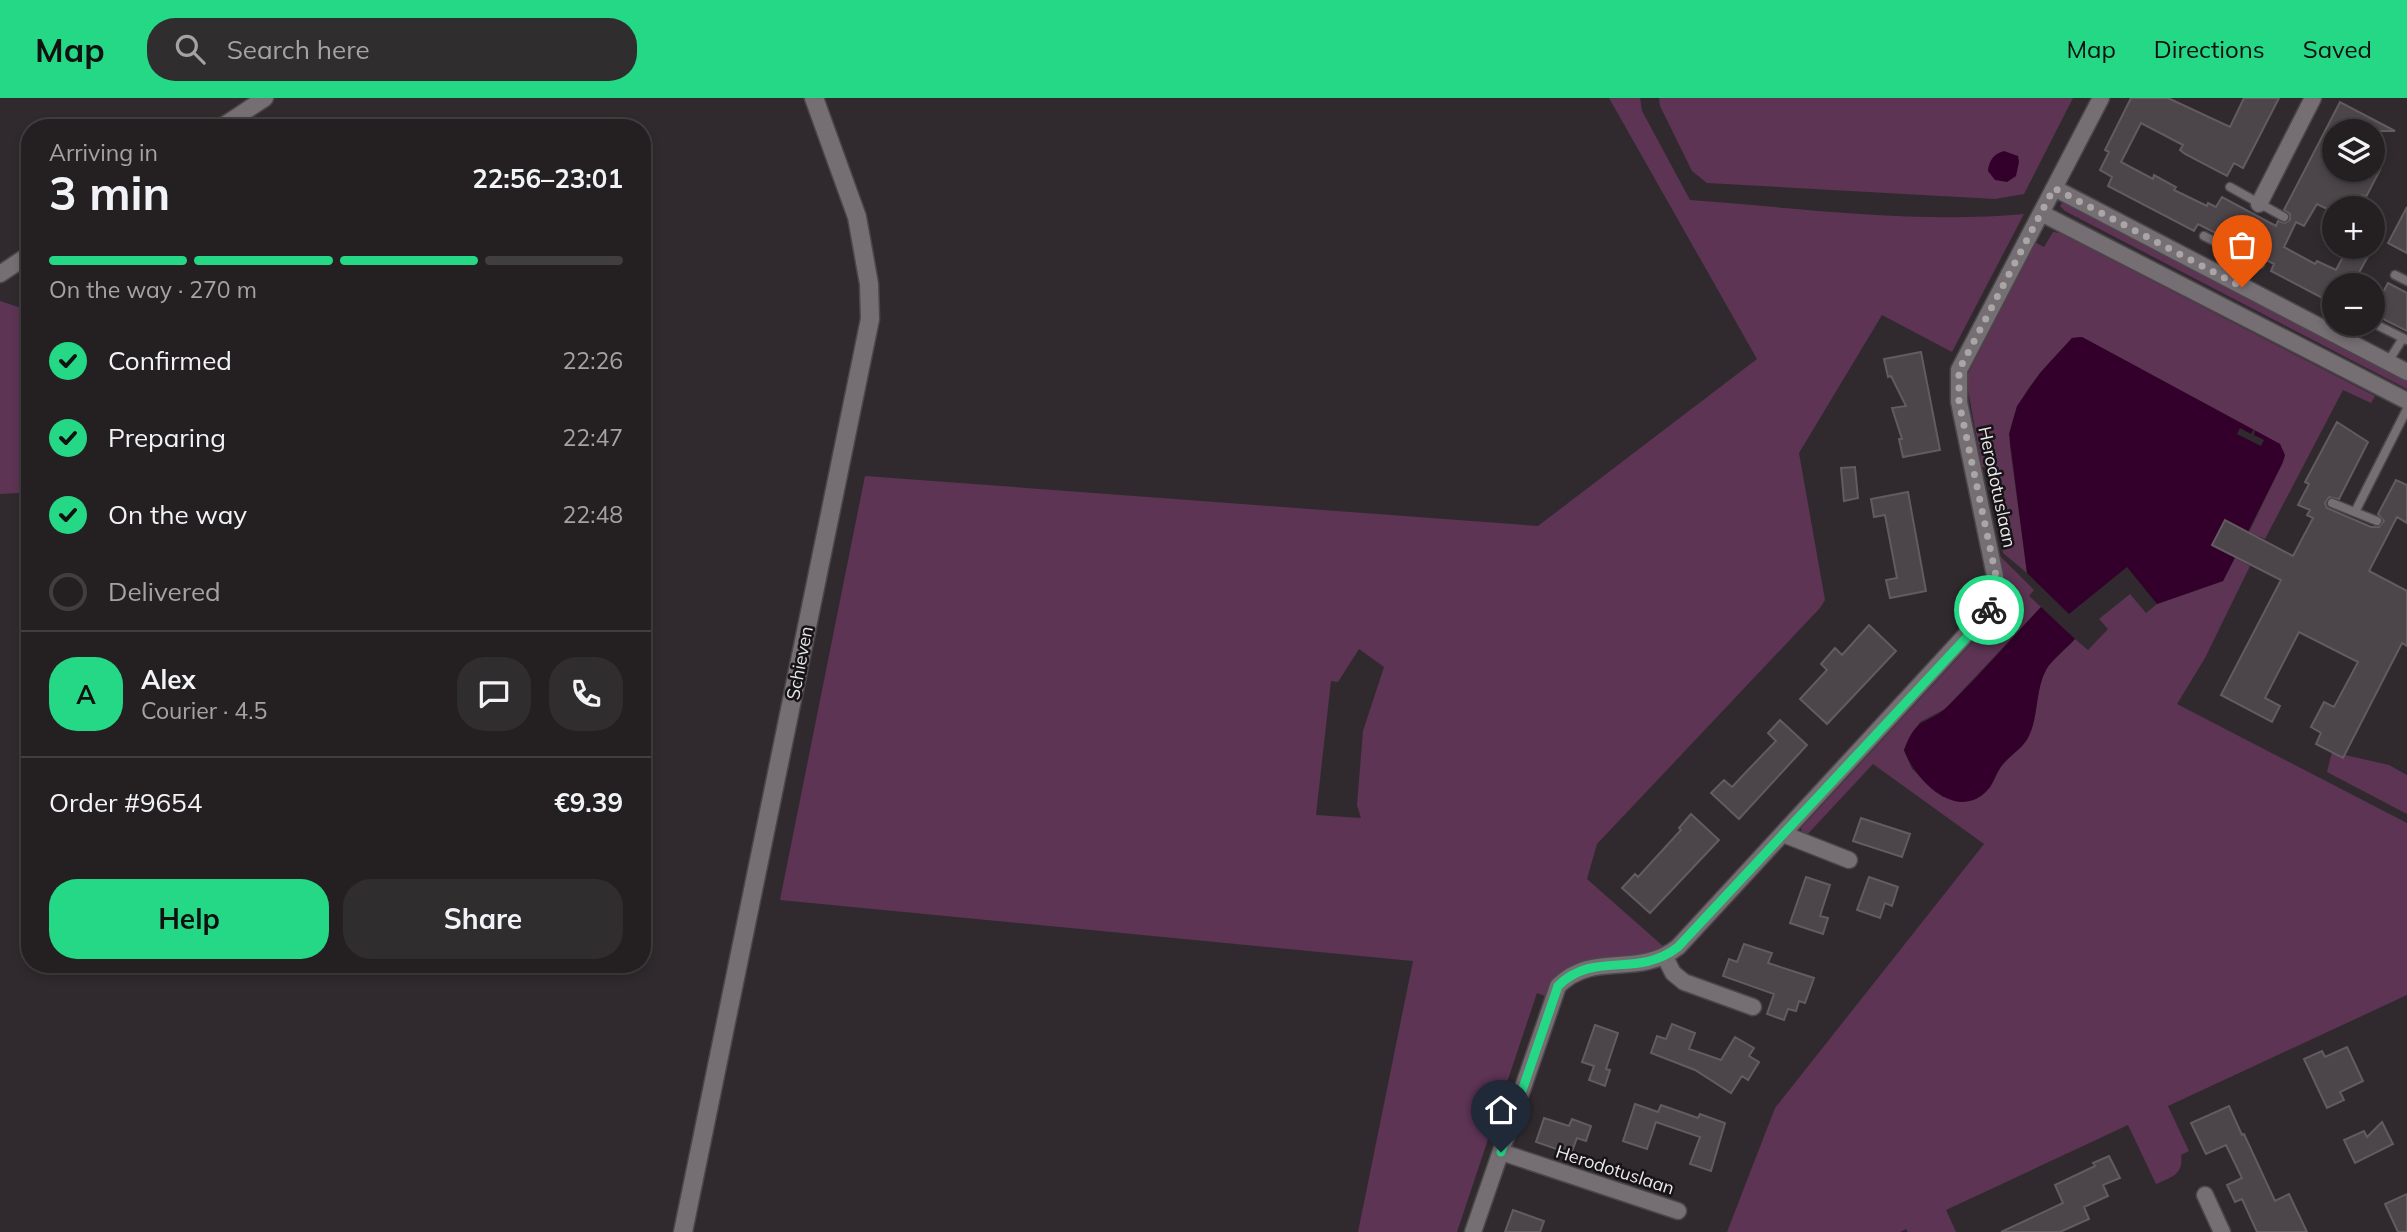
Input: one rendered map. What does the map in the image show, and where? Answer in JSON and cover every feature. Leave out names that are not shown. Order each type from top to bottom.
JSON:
[{"type":"street","points":[[234,119],[265,98]]},
{"type":"street","name":"Schieven","points":[[683,1232],[870,319],[869,284],[857,217],[814,98]]},
{"type":"street","name":"Herodotuslaan","points":[[1473,1232],[1558,986],[1568,976],[1586,968],[1645,964],[1665,957],[1678,947],[1980,623],[1991,604],[1996,576],[1959,402],[1959,370],[2101,98]]},
{"type":"street","points":[[2259,204],[2313,98]]},
{"type":"street","points":[[2054,188],[2407,372]]},
{"type":"street","points":[[2041,213],[2407,401]]},
{"type":"street","points":[[0,274],[21,260]]},
{"type":"street","points":[[1783,834],[1849,860]]},
{"type":"street","points":[[1665,957],[1673,973],[1684,982],[1753,1007]]},
{"type":"street","name":"Herodotuslaan","points":[[1501,1152],[1678,1211]]},
{"type":"street","points":[[2205,1195],[2222,1232]]},
{"type":"lane","points":[[2230,187],[2284,217]]},
{"type":"lane","points":[[2204,236],[2260,264]]},
{"type":"lane","points":[[2218,274],[2232,250]]},
{"type":"lane","points":[[2395,275],[2407,281]]},
{"type":"lane","points":[[2385,329],[2405,339],[2388,362]]},
{"type":"lane","points":[[2354,512],[2407,409]]},
{"type":"lane","points":[[2332,503],[2377,522]]},
{"type":"shaded area","points":[[1609,98],[1640,98],[1642,111],[1690,200],[1899,216],[1983,217],[2024,214],[1952,352],[1882,315],[1799,453],[1825,600],[1597,844],[1587,879],[1664,947],[1648,953],[1582,962],[1568,968],[1555,979],[1545,996],[1537,993],[1457,1232],[1358,1232],[1413,961],[780,900],[865,476],[1538,526],[1757,359]],"holes":[[[1359,649],[1384,667],[1363,731],[1357,805],[1361,818],[1316,815],[1331,681],[1338,682]]]},
{"type":"shaded area","points":[[1659,98],[2073,98],[2024,194],[1995,199],[1707,183],[1692,171],[1660,106]]},
{"type":"shaded area","points":[[2004,151],[2018,156],[2019,162],[2016,176],[2007,182],[1995,180],[1988,171],[1993,158]]},
{"type":"shaded area","points":[[2062,203],[2068,204],[2407,379],[2407,389],[2065,211],[2060,206]]},
{"type":"shaded area","points":[[2053,232],[2060,233],[2375,396],[2371,403],[2343,390],[2265,539],[2249,532],[2283,462],[2280,444],[2082,337],[2072,338],[2039,374],[2014,415],[2010,447],[2027,573],[2003,553],[1987,467],[1982,467],[1967,384],[1968,374],[2033,241],[2044,247]]},
{"type":"shaded area","points":[[0,301],[21,308],[21,494],[0,494]]},
{"type":"shaded area","points":[[2082,337],[2280,444],[2285,455],[2283,462],[2223,581],[2157,604],[2127,567],[2069,614],[2027,573],[2009,434],[2017,406],[2040,373],[2072,338]]},
{"type":"shaded area","points":[[1999,555],[2034,590],[2029,596],[2041,607],[1945,709],[1920,722],[1904,750],[1912,769],[1943,797],[1990,788],[2000,768],[2027,739],[2032,727],[2040,682],[2047,667],[2075,639],[2088,650],[2108,629],[2099,619],[2130,594],[2146,613],[2157,604],[2223,581],[2235,558],[2250,566],[2205,658],[2177,704],[2407,823],[2407,995],[2168,1106],[2189,1151],[2181,1155],[2181,1167],[2176,1174],[2156,1184],[2128,1125],[1946,1210],[1956,1232],[1908,1232],[1906,1229],[1900,1232],[1727,1232],[1775,1108],[1984,844],[1873,764],[1804,838],[1801,828],[1993,620],[2002,588]]},
{"type":"shaded area","points":[[2041,607],[2075,639],[2046,670],[2028,738],[2002,765],[1991,786],[1981,796],[1969,801],[1946,798],[1925,782],[1909,761],[1904,750],[1909,738],[1918,725],[1940,712],[1960,694]]},
{"type":"shaded area","points":[[2332,752],[2389,765],[2407,775],[2407,814],[2327,772]]},
{"type":"pier","points":[[2240,428],[2251,434],[2255,431],[2254,435],[2264,440],[2261,446],[2237,434]]},
{"type":"building","points":[[2131,98],[2168,98],[2230,127],[2244,98],[2279,98],[2243,168],[2234,163],[2227,176],[2185,154],[2180,150],[2183,145],[2141,123],[2121,162],[2153,179],[2154,175],[2176,187],[2174,190],[2207,206],[2208,203],[2216,207],[2222,197],[2276,226],[2278,221],[2285,223],[2290,220],[2290,214],[2284,210],[2322,137],[2322,182],[2374,182],[2367,196],[2322,196],[2322,206],[2317,204],[2304,226],[2296,222],[2284,247],[2315,264],[2317,261],[2336,270],[2342,259],[2366,259],[2359,273],[2322,273],[2322,298],[2271,271],[2274,264],[2245,248],[2198,224],[2194,231],[2108,186],[2112,177],[2100,170],[2109,152],[2105,150]]},
{"type":"building","points":[[2340,102],[2372,119],[2331,119]]},
{"type":"building","points":[[2407,207],[2407,253],[2388,243]]},
{"type":"building","points":[[2388,283],[2407,293],[2407,331],[2385,320],[2385,288]]},
{"type":"building","points":[[1921,352],[1940,450],[1903,457],[1899,439],[1902,439],[1892,408],[1906,406],[1891,376],[1888,377],[1884,359]]},
{"type":"building","points":[[2337,422],[2368,442],[2339,499],[2329,497],[2325,503],[2327,508],[2371,527],[2379,527],[2384,521],[2378,514],[2396,480],[2407,485],[2407,523],[2397,517],[2369,571],[2407,591],[2407,646],[2402,643],[2343,758],[2316,744],[2321,733],[2311,727],[2324,702],[2334,707],[2358,662],[2299,632],[2265,698],[2280,706],[2272,722],[2221,695],[2281,580],[2212,545],[2225,520],[2293,556],[2313,518],[2307,515],[2310,510],[2298,505],[2309,484],[2305,482]]},
{"type":"building","points":[[1855,467],[1858,498],[1844,501],[1841,468]]},
{"type":"building","points":[[1908,492],[1926,591],[1890,598],[1886,580],[1897,578],[1885,515],[1874,517],[1871,499]]},
{"type":"building","points":[[1869,625],[1896,651],[1827,724],[1800,699],[1827,670],[1821,664],[1835,648],[1842,655]]},
{"type":"building","points":[[1780,720],[1807,745],[1739,819],[1711,793],[1724,780],[1732,787],[1776,741],[1768,733]]},
{"type":"building","points":[[1691,814],[1719,840],[1650,913],[1622,888],[1635,874],[1638,877],[1681,830],[1679,828]]},
{"type":"building","points":[[1861,818],[1910,834],[1902,857],[1853,841]]},
{"type":"building","points":[[1806,877],[1830,885],[1820,916],[1828,918],[1823,934],[1790,923]]},
{"type":"building","points":[[1869,877],[1898,887],[1892,906],[1885,903],[1880,918],[1857,910]]},
{"type":"building","points":[[1744,944],[1772,953],[1768,963],[1814,978],[1805,1003],[1799,1001],[1796,1011],[1788,1009],[1784,1020],[1767,1014],[1774,994],[1723,976],[1729,959],[1737,962]]},
{"type":"building","points":[[1672,1024],[1695,1033],[1689,1049],[1721,1060],[1735,1037],[1754,1048],[1749,1056],[1759,1062],[1748,1080],[1742,1076],[1731,1093],[1695,1070],[1651,1053],[1657,1036],[1666,1039]]},
{"type":"building","points":[[1595,1025],[1618,1033],[1606,1069],[1610,1070],[1605,1086],[1589,1080],[1594,1066],[1582,1062]]},
{"type":"building","points":[[2347,1047],[2363,1081],[2340,1092],[2344,1100],[2327,1108],[2304,1059],[2322,1051],[2325,1057]]},
{"type":"building","points":[[1635,1104],[1658,1112],[1661,1105],[1698,1118],[1700,1114],[1725,1123],[1711,1171],[1690,1164],[1700,1137],[1656,1122],[1647,1149],[1623,1141]]},
{"type":"building","points":[[2229,1106],[2275,1201],[2289,1194],[2307,1232],[2257,1232],[2242,1199],[2235,1202],[2227,1185],[2242,1178],[2226,1145],[2206,1154],[2191,1123]]},
{"type":"building","points":[[1544,1118],[1569,1126],[1572,1119],[1591,1126],[1586,1141],[1577,1138],[1571,1154],[1536,1142]]},
{"type":"building","points":[[2382,1122],[2393,1144],[2355,1163],[2344,1140],[2364,1131],[2367,1137]]},
{"type":"building","points":[[2109,1156],[2120,1178],[2103,1185],[2108,1196],[2084,1207],[2089,1219],[2060,1232],[2001,1232],[2063,1203],[2055,1185],[2095,1166],[2093,1163]]},
{"type":"building","points":[[2407,1194],[2407,1232],[2398,1232],[2385,1204]]},
{"type":"building","points":[[1513,1210],[1544,1221],[1540,1232],[1505,1232]]},
{"type":"way so far","points":[[1989,610],[1996,576],[1959,402],[1959,370],[2054,188],[2242,287]]},
{"type":"route","points":[[1501,1152],[1558,986],[1568,976],[1586,968],[1645,964],[1665,957],[1678,947],[1980,623],[1989,610]]}]
